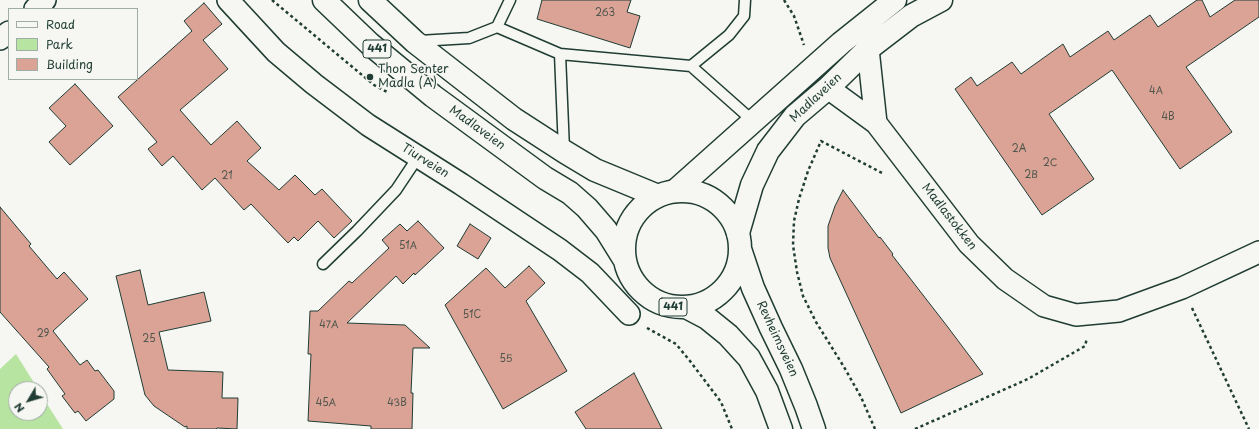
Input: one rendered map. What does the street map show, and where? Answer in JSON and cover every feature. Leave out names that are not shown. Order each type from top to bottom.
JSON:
[{"type":"main road","name":"Madlaveien","points":[[324,0],[370,44],[433,96],[545,178],[570,193],[587,208],[606,230],[624,259]]},
{"type":"main road","name":"441","points":[[370,0],[415,42],[514,119],[595,170],[666,194]]},
{"type":"main road","name":"Madlaveien","points":[[666,194],[753,121],[841,43],[895,0]]},
{"type":"main road","name":"Madlaveien","points":[[739,241],[752,185],[768,151],[795,116],[828,88],[868,49],[911,16],[941,0]]},
{"type":"main road","name":"441","points":[[691,192],[707,197],[720,206],[731,218],[739,241],[738,266],[731,281],[719,294],[705,303],[688,308],[671,307],[654,301],[640,290],[630,276],[624,259],[624,244],[627,229],[634,215],[645,204],[666,194],[691,192]]},
{"type":"main road","name":"Revheimsveien","points":[[739,241],[754,288],[794,377],[814,429]]},
{"type":"main road","name":"441","points":[[688,308],[712,322],[728,335],[749,358],[767,391],[781,429]]},
{"type":"street","points":[[36,8],[45,0]]},
{"type":"street","name":"Tiurveien","points":[[228,0],[276,52],[314,84],[368,125],[461,184],[560,250],[590,273],[629,314]]},
{"type":"street","points":[[0,39],[8,33]]},
{"type":"street","points":[[868,49],[876,123]]},
{"type":"street","name":"Madlastokken","points":[[828,88],[876,123],[968,244],[1004,279],[1044,306],[1076,315],[1119,311],[1182,288],[1259,252]]},
{"type":"lane","points":[[415,42],[469,38],[497,27],[510,0]]},
{"type":"lane","points":[[691,66],[729,35],[744,16],[745,0]]},
{"type":"lane","points":[[497,27],[560,54],[691,66],[753,121]]},
{"type":"lane","points":[[560,54],[565,152]]},
{"type":"lane","points":[[323,264],[396,190],[418,157]]},
{"type":"path","points":[[272,0],[374,85]]},
{"type":"path","points":[[784,0],[794,16],[804,46]]},
{"type":"path","points":[[875,429],[861,397],[816,322],[803,296],[797,272],[793,245],[794,221],[799,198],[808,171],[822,141],[890,177]]},
{"type":"path","points":[[1182,288],[1249,429]]},
{"type":"path","points":[[629,314],[645,327],[676,344],[721,402],[732,429]]},
{"type":"path","points":[[915,429],[1028,379],[1085,346],[1092,314]]},
{"type":"green space","points":[[16,354],[33,381],[8,381],[8,421],[48,421],[48,406],[63,429],[0,429],[0,369]]},
{"type":"building","points":[[542,0],[631,0],[627,12],[640,16],[630,48],[537,19]]},
{"type":"building","points":[[1197,0],[1202,0],[1210,17],[1235,0],[1259,0],[1259,17],[1186,67],[1232,132],[1180,169],[1112,70],[1049,114],[1094,179],[1042,215],[955,89],[971,77],[977,86],[1012,62],[1021,74],[1063,44],[1070,57],[1108,31],[1114,40],[1150,15],[1158,27]]},
{"type":"building","points":[[204,3],[222,24],[203,40],[228,69],[180,110],[211,145],[237,121],[261,148],[247,161],[279,190],[295,175],[315,195],[322,189],[352,221],[334,238],[318,221],[298,241],[294,237],[288,243],[251,204],[244,210],[215,178],[202,190],[173,156],[162,166],[148,149],[157,142],[118,97],[192,31],[184,21]]},
{"type":"building","points":[[75,84],[113,126],[70,165],[49,142],[66,126],[49,108]]},
{"type":"building","points":[[843,190],[983,374],[901,413],[830,258],[828,248],[828,226],[835,206]]},
{"type":"building","points":[[0,207],[31,244],[29,246],[57,279],[64,272],[88,299],[53,331],[80,365],[87,360],[95,371],[98,370],[114,391],[114,399],[86,421],[78,411],[75,413],[62,396],[65,394],[47,369],[49,367],[0,312]]},
{"type":"building","points":[[418,221],[444,248],[403,284],[396,276],[347,323],[405,325],[430,348],[413,348],[411,393],[413,393],[412,429],[371,429],[371,426],[308,421],[311,354],[308,354],[310,311],[318,311],[349,281],[352,283],[389,248],[382,240],[400,224],[407,231]]},
{"type":"building","points":[[470,224],[491,238],[478,259],[457,246]]},
{"type":"building","points":[[529,266],[545,283],[526,301],[567,371],[503,409],[445,305],[486,268],[505,288]]},
{"type":"building","points":[[140,270],[148,305],[204,292],[211,321],[159,332],[168,370],[223,372],[222,398],[238,398],[237,429],[187,429],[187,426],[185,427],[154,406],[145,395],[116,276]]},
{"type":"building","points":[[634,373],[662,429],[586,429],[575,412]]},
{"type":"place","name":"Thon Senter Madla (A)","points":[[370,77]]}]
